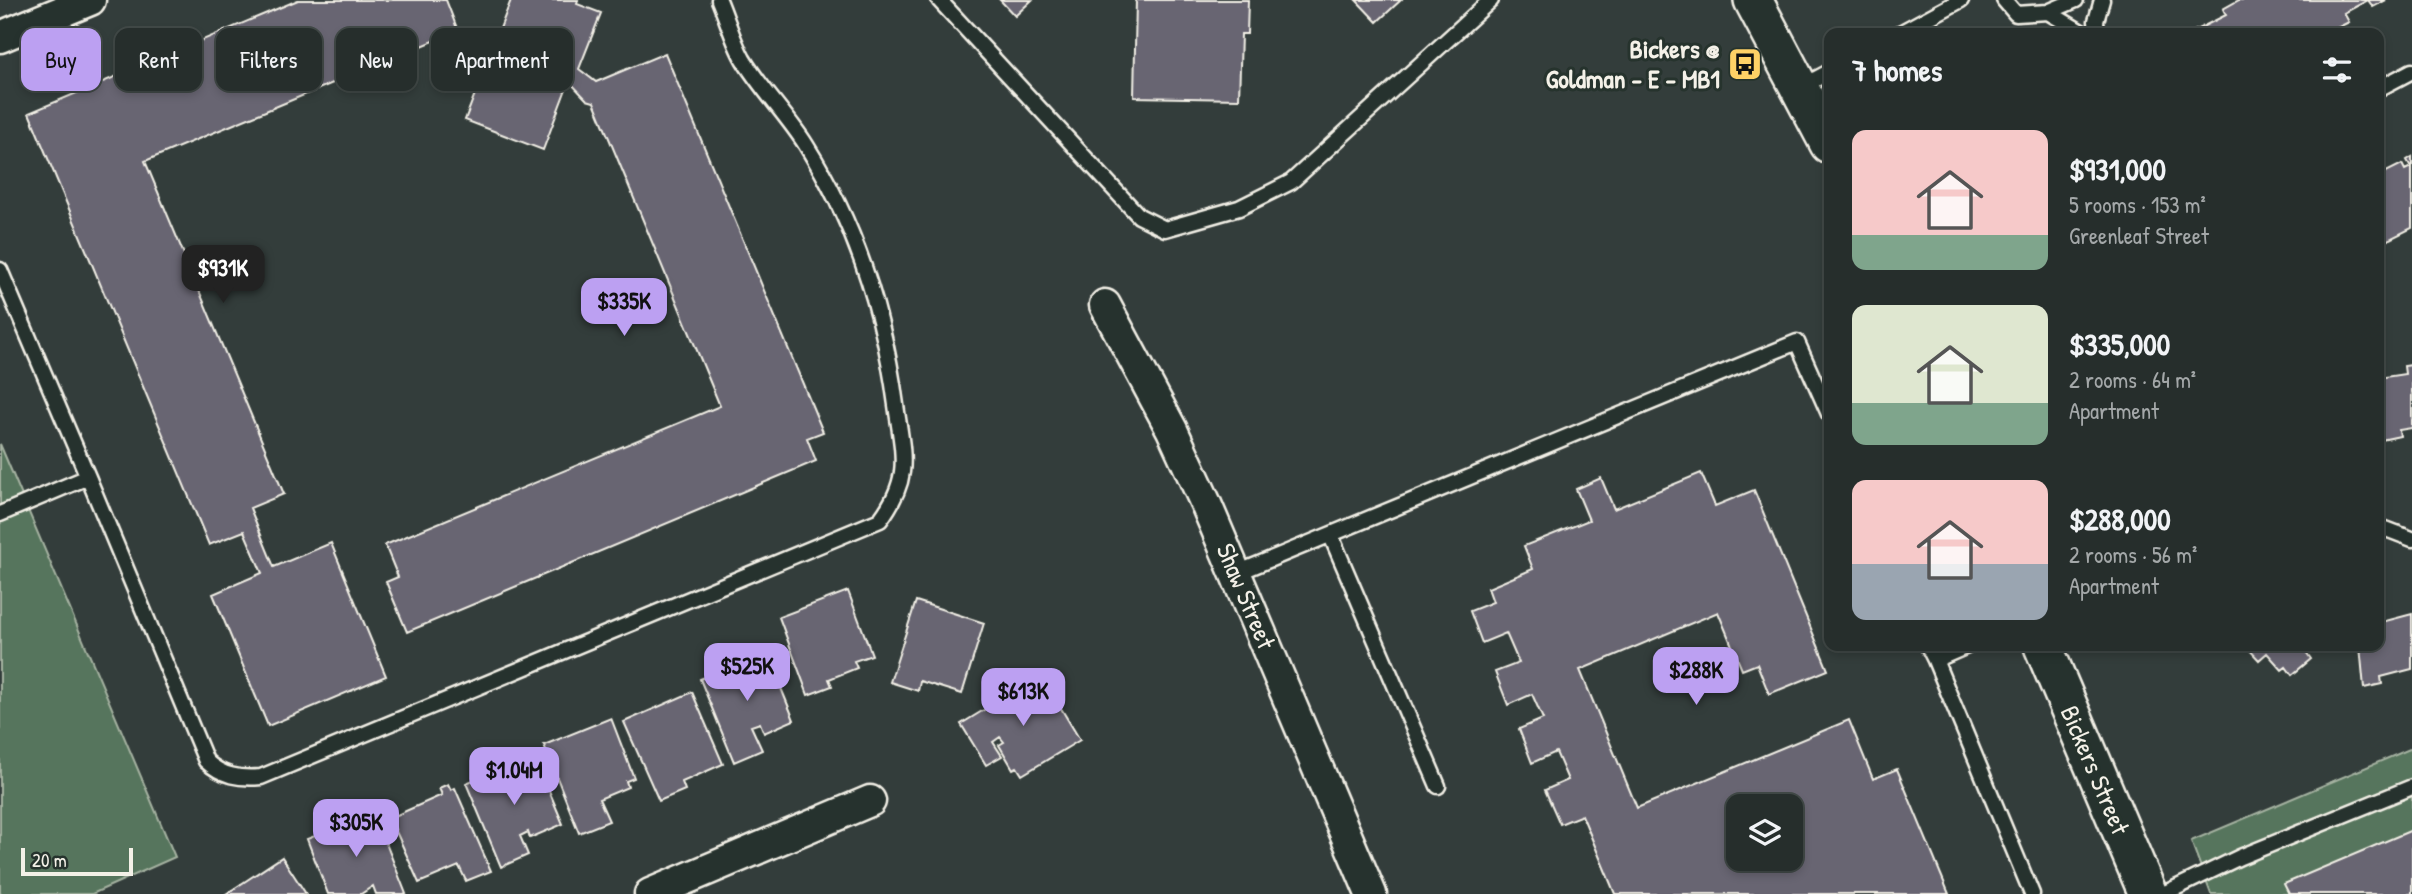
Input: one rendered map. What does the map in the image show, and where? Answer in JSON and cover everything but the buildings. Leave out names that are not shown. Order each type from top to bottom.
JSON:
[{"type":"street","points":[[0,37],[90,0]]},
{"type":"street","points":[[1754,0],[1815,79],[1824,121]]},
{"type":"street","name":"Shaw Street","points":[[1105,305],[1172,429],[1237,573],[1371,894]]},
{"type":"street","name":"Bickers Street","points":[[2045,651],[2148,894]]},
{"type":"street","points":[[650,894],[870,801]]},
{"type":"lane","points":[[0,270],[206,761],[216,771],[245,779],[261,777],[880,520],[897,497],[904,465],[891,373],[873,294],[850,230],[806,145],[743,58],[719,0]]},
{"type":"lane","points":[[939,0],[1139,216],[1165,229],[1239,208],[1291,182],[1491,0]]},
{"type":"lane","points":[[1909,28],[1961,0]]},
{"type":"lane","points":[[2004,0],[2017,14],[2048,12],[2076,0]]},
{"type":"lane","points":[[2097,28],[2102,0]]},
{"type":"lane","points":[[2048,12],[2074,28]]},
{"type":"lane","points":[[2384,86],[2412,71]]},
{"type":"lane","points":[[1237,573],[1797,342],[1824,403]]},
{"type":"lane","points":[[0,514],[88,477]]},
{"type":"lane","points":[[2384,528],[2412,539]]},
{"type":"lane","points":[[1331,536],[1438,786]]},
{"type":"lane","points":[[1930,651],[2032,894]]},
{"type":"lane","points":[[1934,660],[1955,651]]},
{"type":"lane","points":[[2163,894],[2240,857],[2412,787]]},
{"type":"green space","points":[[0,444],[175,857],[92,894],[0,894]]},
{"type":"green space","points":[[2412,748],[2412,894],[2211,894],[2191,841]]},
{"type":"place","name":"Bickers @ Goldman - E - MB1","points":[[1745,64]]}]
